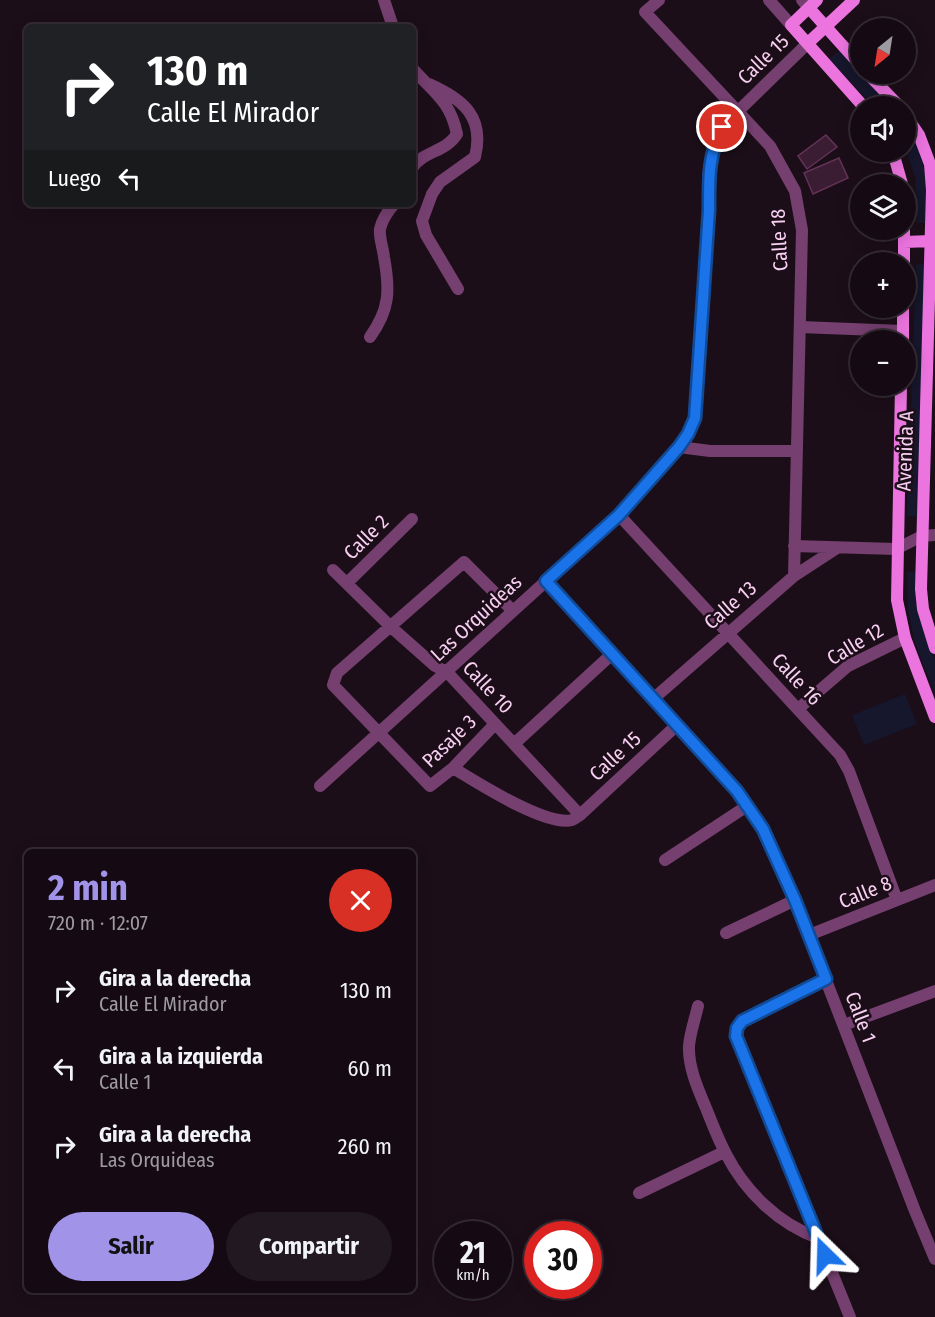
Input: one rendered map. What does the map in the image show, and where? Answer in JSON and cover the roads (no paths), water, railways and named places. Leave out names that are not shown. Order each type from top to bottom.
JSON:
[{"type":"main road","points":[[808,43],[854,0]]},
{"type":"main road","points":[[850,54],[824,26],[810,3],[791,25],[854,96]]},
{"type":"main road","points":[[878,84],[889,96]]},
{"type":"main road","name":"Avenida A","points":[[916,131],[930,164],[933,226],[931,241],[929,536],[921,589],[923,609],[935,648]]},
{"type":"main road","points":[[916,238],[931,241]]},
{"type":"main road","name":"Avenida A","points":[[902,396],[896,549],[897,600],[905,638],[935,717]]},
{"type":"street","points":[[384,0],[392,24]]},
{"type":"street","name":"Calle 18","points":[[658,0],[645,12],[770,146],[795,191],[802,230],[794,576]]},
{"type":"street","points":[[769,0],[791,25]]},
{"type":"street","name":"Calle 15","points":[[679,447],[695,418],[709,210],[708,176],[713,146],[722,127],[808,43]]},
{"type":"street","points":[[416,72],[442,98],[454,122],[457,134],[451,143],[416,163]]},
{"type":"street","points":[[429,84],[448,92],[467,108],[477,127],[479,142],[475,157],[440,182],[432,194],[422,221],[426,236],[458,289]]},
{"type":"street","points":[[370,337],[382,318],[388,300],[386,267],[380,232],[381,225],[391,207]]},
{"type":"street","points":[[800,327],[850,331]]},
{"type":"street","points":[[679,447],[710,452],[797,451]]},
{"type":"street","name":"Las Orquideas","points":[[320,786],[619,515],[679,447]]},
{"type":"street","name":"Calle 16","points":[[619,515],[840,754],[849,771],[897,900]]},
{"type":"street","name":"Calle 2","points":[[347,583],[412,519]]},
{"type":"street","points":[[794,546],[896,549],[929,536]]},
{"type":"street","name":"Calle 13","points":[[653,699],[794,576],[837,548]]},
{"type":"street","points":[[379,731],[333,685],[337,673],[464,562],[513,611]]},
{"type":"street","name":"Calle 10","points":[[333,570],[435,666],[447,672],[580,815]]},
{"type":"street","name":"Calle 1","points":[[546,581],[737,791],[763,829],[795,900],[935,1259]]},
{"type":"street","name":"Calle 12","points":[[798,709],[848,666],[905,638]]},
{"type":"street","points":[[514,744],[612,654]]},
{"type":"street","name":"Pasaje 3","points":[[379,731],[430,786],[453,768],[495,724]]},
{"type":"street","name":"Calle 15","points":[[580,815],[676,725]]},
{"type":"street","points":[[453,768],[500,797],[542,815],[561,820],[572,820],[580,815]]},
{"type":"street","points":[[665,860],[747,806]]},
{"type":"street","name":"Calle 8","points":[[809,935],[935,885]]},
{"type":"street","points":[[726,933],[795,900]]},
{"type":"street","points":[[826,979],[742,1021],[737,1028],[736,1036],[850,1317]]},
{"type":"street","points":[[844,1025],[934,993]]},
{"type":"street","points":[[698,1006],[689,1047],[693,1070],[698,1089],[724,1152],[744,1182],[778,1218],[800,1232],[818,1238]]},
{"type":"street","points":[[639,1193],[724,1152]]}]
